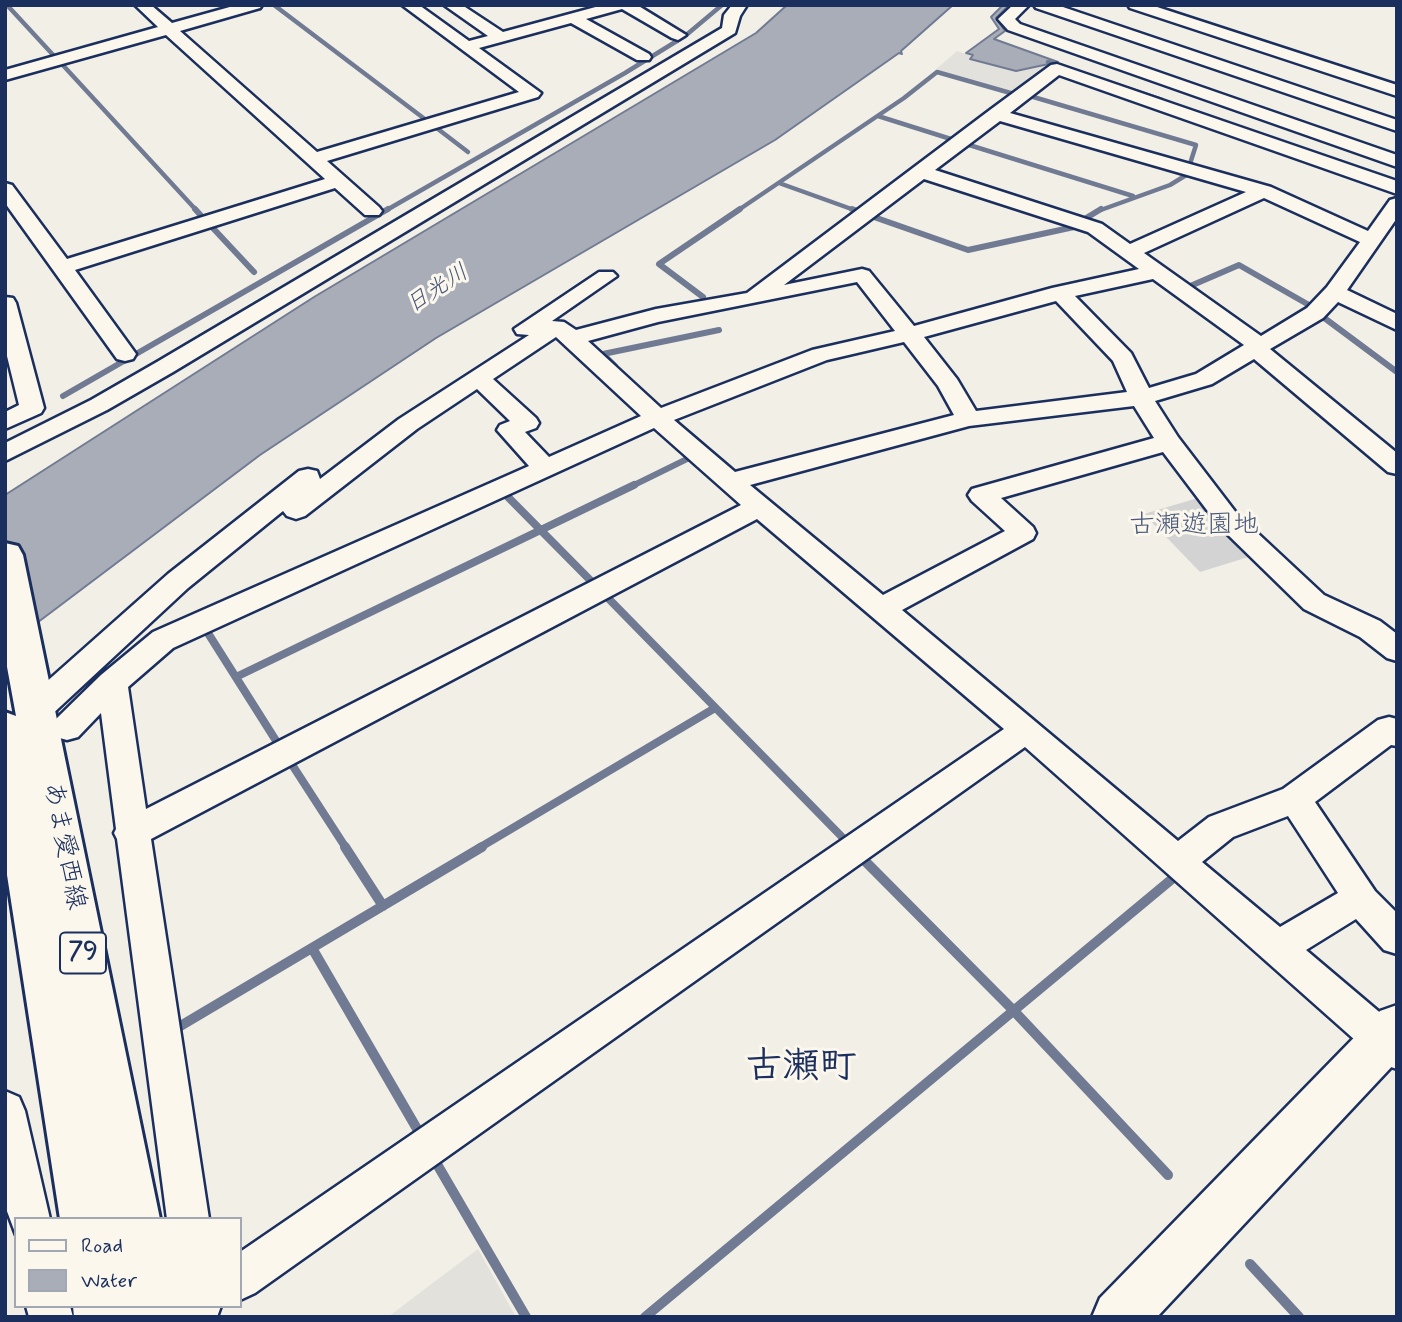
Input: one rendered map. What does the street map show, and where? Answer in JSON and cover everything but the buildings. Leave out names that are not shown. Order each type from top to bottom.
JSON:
[{"type":"main road","name":"あま愛西線","points":[[5,555],[87,1217]]},
{"type":"main road","name":"あま愛西線","points":[[25,721],[133,1217]]},
{"type":"street","points":[[142,5],[372,211]]},
{"type":"street","points":[[5,75],[255,5]]},
{"type":"street","points":[[314,159],[532,93],[478,57],[468,46],[409,5]]},
{"type":"street","points":[[451,5],[500,37]]},
{"type":"street","points":[[468,46],[573,18],[595,8],[623,5],[678,35]]},
{"type":"street","points":[[5,453],[121,393],[729,30],[732,15],[740,5]]},
{"type":"street","points":[[1022,5],[1006,19],[1014,27],[1397,161]]},
{"type":"street","points":[[1041,5],[1397,126]]},
{"type":"street","points":[[1135,5],[1397,91]]},
{"type":"street","points":[[532,11],[551,24]]},
{"type":"street","points":[[573,18],[643,57]]},
{"type":"street","points":[[1198,58],[1236,38]]},
{"type":"street","points":[[754,298],[1058,69],[1397,188]]},
{"type":"street","points":[[1196,92],[1235,71]]},
{"type":"street","points":[[996,114],[1264,191],[1372,240]]},
{"type":"street","points":[[922,172],[1095,228],[1257,347],[1397,466]]},
{"type":"street","points":[[63,267],[338,181]]},
{"type":"street","points":[[5,189],[125,354]]},
{"type":"street","points":[[1129,252],[1264,191]]},
{"type":"street","points":[[730,482],[968,419],[1140,398],[1204,379],[1315,313],[1335,292],[1395,210]]},
{"type":"street","points":[[25,721],[112,683],[163,640],[657,418],[820,355],[910,334],[1060,293],[1157,272]]},
{"type":"street","points":[[572,338],[656,316],[862,275],[949,384],[968,419]]},
{"type":"street","points":[[25,721],[178,582],[287,493],[384,421],[606,276]]},
{"type":"street","points":[[1335,292],[1397,323]]},
{"type":"street","points":[[1060,293],[1123,358],[1135,378],[1140,398],[1169,442],[1208,490],[1228,520],[1314,602],[1370,629],[1397,650]]},
{"type":"street","points":[[5,303],[32,408],[5,422]]},
{"type":"street","points":[[296,510],[408,424],[556,327],[572,338],[657,418],[759,507],[1026,730],[1278,948],[1393,1039],[1119,1317]]},
{"type":"street","points":[[479,378],[527,423],[509,430],[545,468]]},
{"type":"street","points":[[881,609],[1023,533],[981,495],[1169,442]]},
{"type":"street","points":[[131,833],[759,507]]},
{"type":"street","points":[[112,683],[131,833],[188,1217]]},
{"type":"street","points":[[1178,861],[1221,827],[1295,799],[1389,729],[1397,734]]},
{"type":"street","points":[[242,1277],[1026,730]]},
{"type":"street","points":[[1295,799],[1363,902],[1397,938]]},
{"type":"street","points":[[1278,948],[1345,906],[1363,902]]},
{"type":"street","points":[[5,1111],[29,1217]]},
{"type":"shaded area","points":[[957,51],[1015,71],[1019,68],[1055,64],[1016,93],[935,70]]},
{"type":"shaded area","points":[[478,1249],[516,1317],[388,1317],[430,1285]]},
{"type":"green space","name":"古瀬遊園地","points":[[1198,498],[1258,554],[1200,572],[1144,514]]},
{"type":"water","name":"日光川","points":[[787,5],[953,5],[901,51],[902,54],[899,53],[775,140],[436,338],[260,455],[5,647],[5,495],[314,297],[756,33]]},
{"type":"water","points":[[1003,5],[1009,5],[996,18],[1005,31],[994,39],[1058,62],[1016,71],[970,59],[973,55],[966,53],[999,29],[991,17]]},
{"type":"waterway","points":[[7,5],[55,57]]},
{"type":"waterway","points":[[274,5],[426,120]]},
{"type":"waterway","points":[[385,211],[625,73],[685,36],[722,5]]},
{"type":"waterway","points":[[60,62],[197,211]]},
{"type":"waterway","points":[[1048,62],[1162,100]]},
{"type":"waterway","points":[[737,211],[904,98],[937,72],[1014,94]]},
{"type":"waterway","points":[[1030,96],[1196,145],[1189,167]]},
{"type":"waterway","points":[[878,116],[954,140]]},
{"type":"waterway","points":[[434,126],[468,152]]},
{"type":"waterway","points":[[966,144],[1133,196]]},
{"type":"waterway","points":[[1098,211],[1170,185],[1188,174]]},
{"type":"waterway","points":[[779,183],[857,211]]},
{"type":"waterway","points":[[195,209],[204,219]]},
{"type":"waterway","points":[[63,396],[388,209]]},
{"type":"waterway","points":[[703,297],[659,264],[740,209]]},
{"type":"waterway","points":[[852,209],[860,212]]},
{"type":"waterway","points":[[1083,220],[1101,209]]},
{"type":"waterway","points":[[871,216],[968,250],[1074,227]]},
{"type":"waterway","points":[[211,226],[254,272]]},
{"type":"waterway","points":[[1188,287],[1239,265],[1309,305]]},
{"type":"waterway","points":[[1323,317],[1397,372]]},
{"type":"waterway","points":[[615,366],[603,354],[719,330]]},
{"type":"waterway","points":[[630,487],[689,458]]},
{"type":"waterway","points":[[541,530],[634,485]]},
{"type":"waterway","points":[[503,492],[541,530]]},
{"type":"waterway","points":[[236,677],[541,530]]},
{"type":"waterway","points":[[541,530],[593,583]]},
{"type":"waterway","points":[[605,595],[846,841]]},
{"type":"waterway","points":[[206,630],[280,747]]},
{"type":"waterway","points":[[479,848],[715,708]]},
{"type":"waterway","points":[[289,760],[346,848]]},
{"type":"waterway","points":[[345,847],[383,906]]},
{"type":"waterway","points":[[383,906],[482,847]]},
{"type":"waterway","points":[[865,861],[1014,1011]]},
{"type":"waterway","points":[[1014,1011],[1172,879]]},
{"type":"waterway","points":[[177,1028],[383,906]]},
{"type":"waterway","points":[[312,948],[420,1134]]},
{"type":"waterway","points":[[645,1317],[1014,1011]]},
{"type":"waterway","points":[[1014,1011],[1168,1175]]},
{"type":"waterway","points":[[434,1159],[526,1317]]},
{"type":"waterway","points":[[1250,1264],[1299,1317]]},
{"type":"district","name":"古瀬町","points":[[801,1069]]}]
